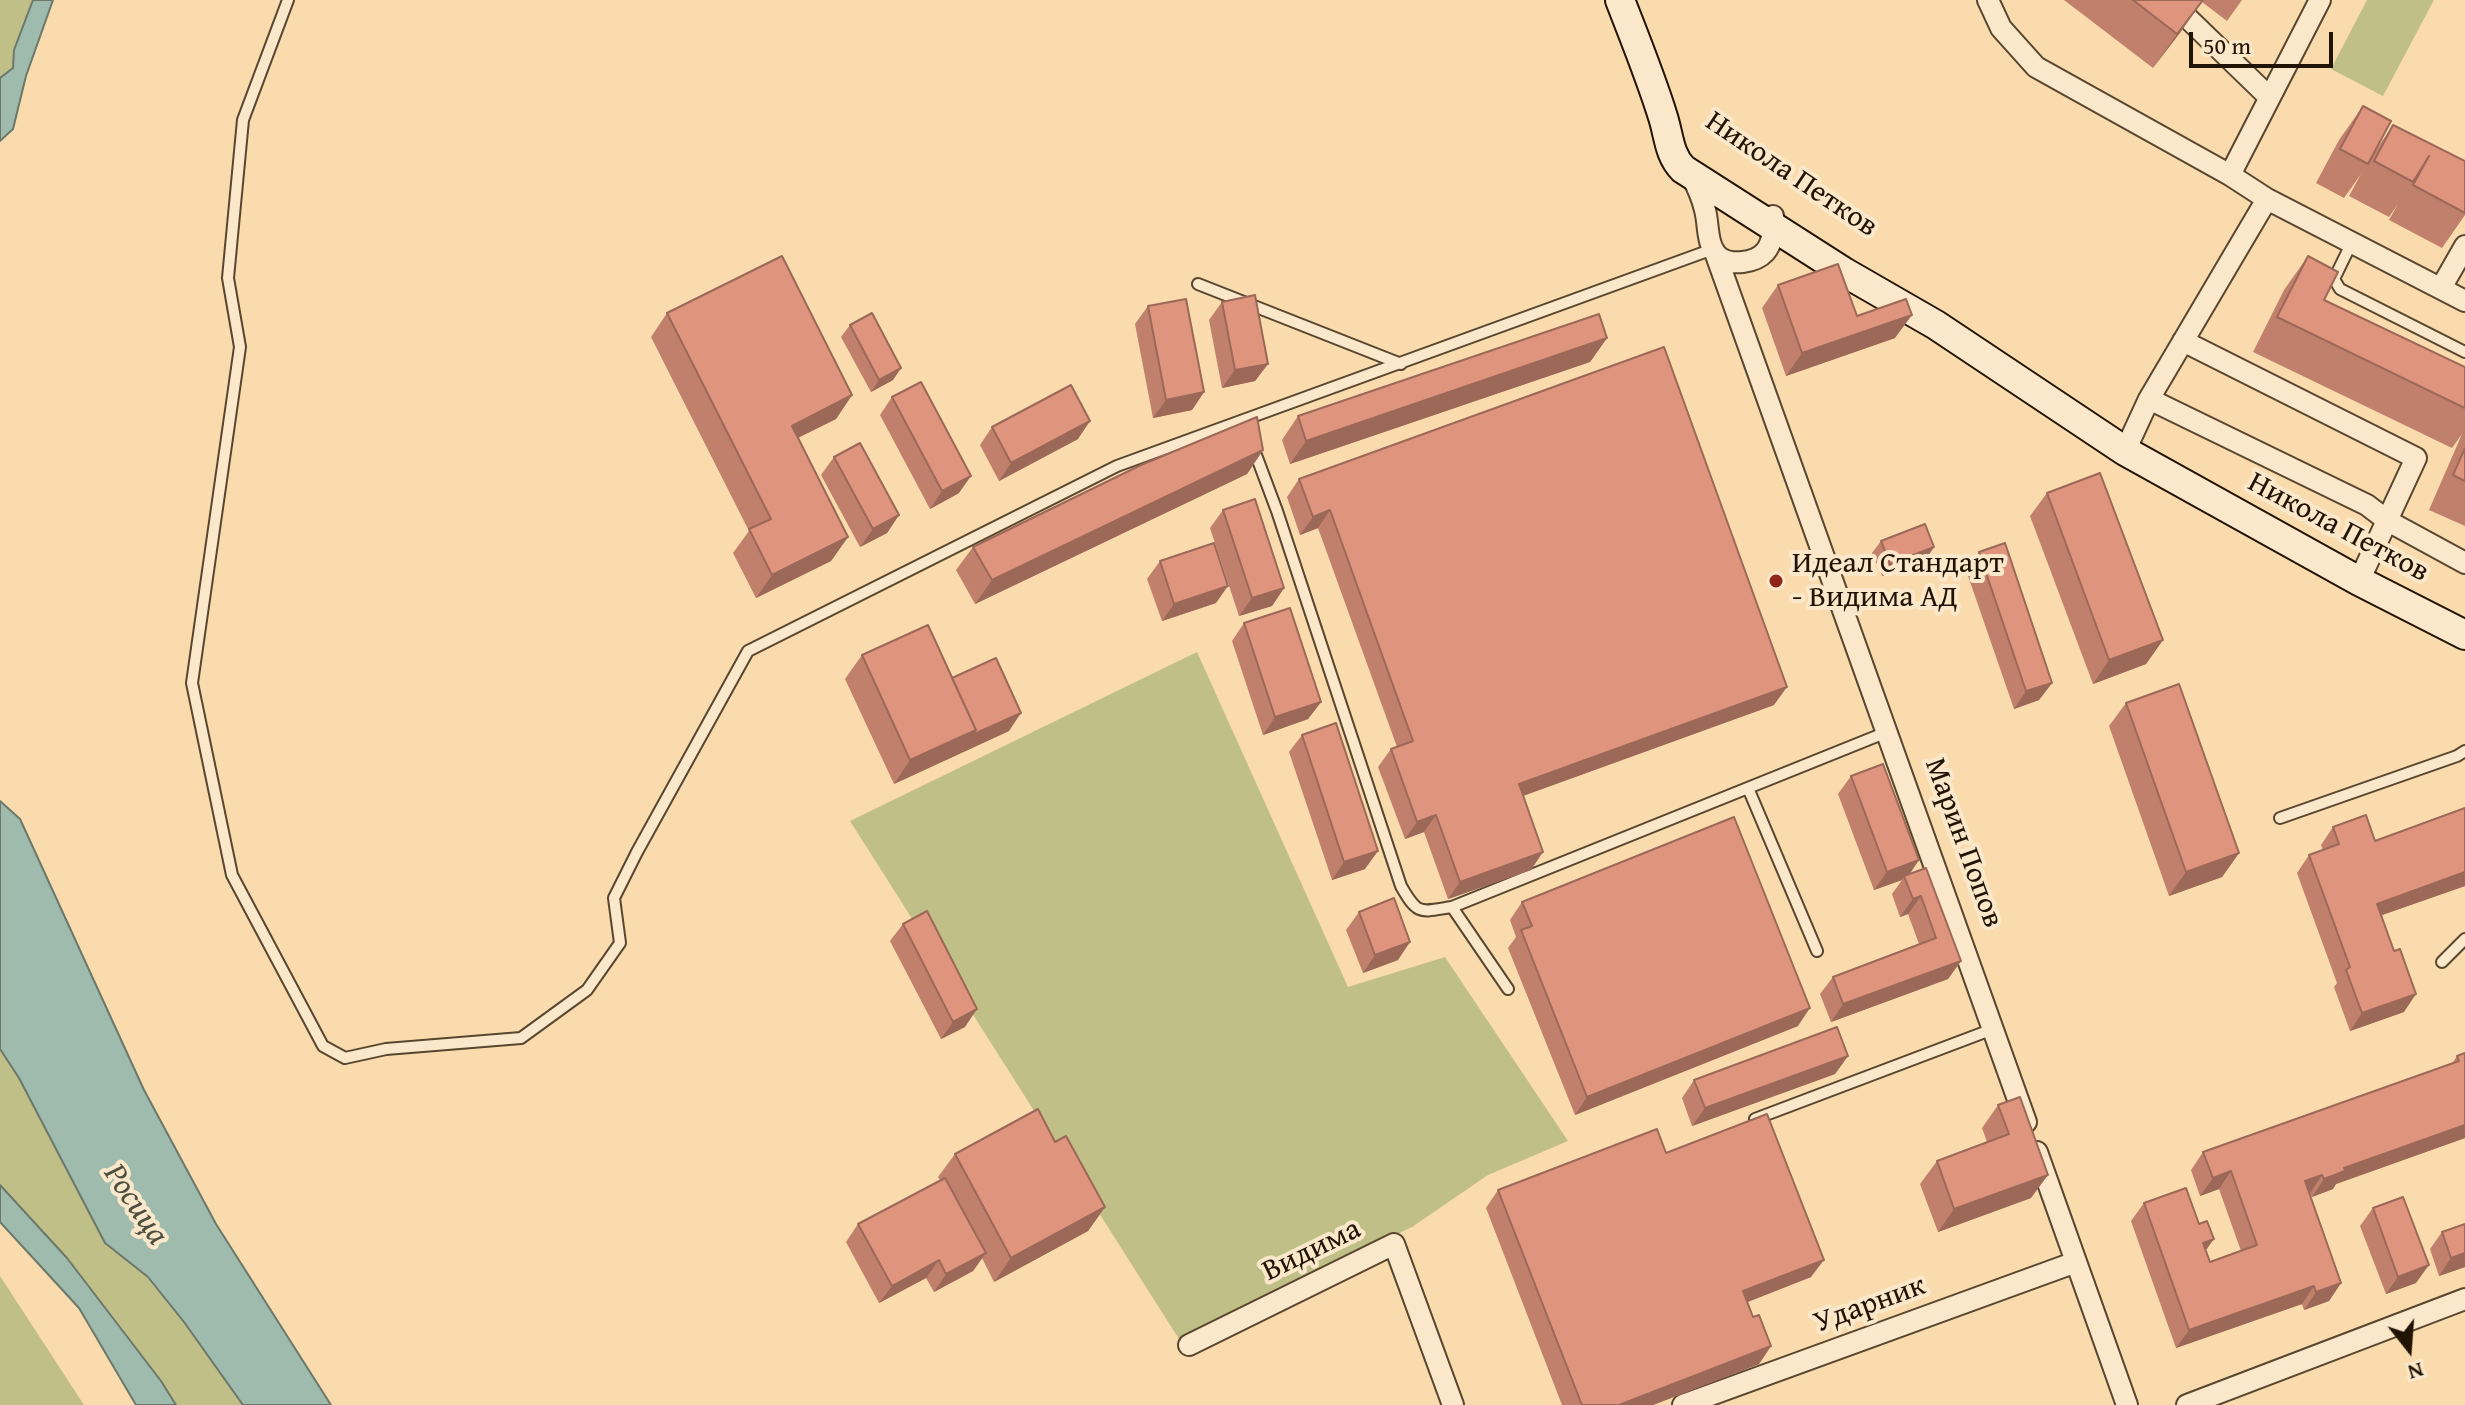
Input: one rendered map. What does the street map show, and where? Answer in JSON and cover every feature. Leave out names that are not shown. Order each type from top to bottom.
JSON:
[{"type":"main road","points":[[1620,0],[1663,118]]},
{"type":"main road","name":"Никола Петков","points":[[1663,118],[1675,161],[1691,175],[1739,196]]},
{"type":"main road","name":"Никола Петков","points":[[1663,118],[1687,152],[1739,196],[1773,218],[1854,258],[1936,325],[2125,451],[2359,581],[2465,635]]},
{"type":"street","points":[[1988,0],[2001,28],[2036,67],[2230,175],[2267,199],[2465,301]]},
{"type":"street","points":[[2169,0],[2269,97]]},
{"type":"street","points":[[2230,175],[2320,0]]},
{"type":"street","points":[[1691,175],[1699,191],[1714,252],[1734,263],[1765,253],[1770,244],[1773,218]]},
{"type":"street","points":[[1708,222],[1739,196]]},
{"type":"street","points":[[2125,451],[2149,399],[2267,199]]},
{"type":"street","points":[[2441,288],[2465,246]]},
{"type":"street","name":"Марин Попов","points":[[1714,252],[2127,1405]]},
{"type":"street","points":[[1734,305],[1740,282],[1754,258]]},
{"type":"street","points":[[2183,341],[2416,458],[2359,581]]},
{"type":"street","points":[[2149,399],[2367,505],[2388,521],[2465,563]]},
{"type":"street","name":"Видима","points":[[1189,1345],[1394,1244],[1453,1405]]},
{"type":"street","name":"Ударник","points":[[1683,1405],[2076,1262]]},
{"type":"street","points":[[2187,1405],[2465,1299]]},
{"type":"lane","points":[[288,0],[243,120],[228,278],[240,347],[192,683],[232,875],[323,1046],[345,1058],[386,1049],[521,1038],[587,990],[620,943],[614,898],[748,651],[1117,466],[1714,252]]},
{"type":"lane","points":[[2352,242],[2334,279],[2335,285],[2465,352]]},
{"type":"lane","points":[[1198,284],[1401,364]]},
{"type":"lane","points":[[1243,419],[1277,511],[1401,886],[1411,905],[1423,911],[1452,907],[1887,732]]},
{"type":"lane","points":[[2280,818],[2465,751]]},
{"type":"lane","points":[[1748,788],[1817,951]]},
{"type":"lane","points":[[1452,907],[1508,989]]},
{"type":"lane","points":[[2442,962],[2465,939]]},
{"type":"lane","points":[[1741,1125],[1993,1029]]},
{"type":"shaded area","points":[[0,0],[33,0],[14,50],[13,68],[0,78]]},
{"type":"shaded area","points":[[2367,0],[2434,0],[2383,96],[2331,69]]},
{"type":"shaded area","points":[[1197,652],[1348,987],[1445,957],[1568,1141],[1488,1175],[1412,1227],[1179,1339],[850,821]]},
{"type":"shaded area","points":[[0,1049],[19,1078],[105,1243],[148,1277],[243,1405],[176,1405],[67,1258],[0,1185]]},
{"type":"shaded area","points":[[0,1276],[84,1405],[0,1405]]},
{"type":"water","points":[[33,0],[53,0],[26,76],[13,129],[0,141],[0,78],[13,68],[14,50]]},
{"type":"water","name":"Росица","points":[[0,801],[20,819],[144,1090],[216,1224],[331,1405],[243,1405],[148,1277],[105,1243],[19,1078],[0,1049]]},
{"type":"water","points":[[0,1185],[67,1258],[176,1405],[136,1405],[79,1308],[0,1222]]},
{"type":"building","points":[[2133,0],[2203,0],[2177,34]]},
{"type":"building","points":[[2363,106],[2391,121],[2368,164],[2340,149]]},
{"type":"building","points":[[2393,125],[2465,161],[2465,213],[2413,185],[2429,156],[2413,182],[2374,161]]},
{"type":"building","points":[[782,256],[852,395],[792,426],[848,537],[772,575],[749,529],[771,519],[667,313]]},
{"type":"building","points":[[2308,256],[2338,272],[2324,300],[2465,367],[2465,408],[2277,317]]},
{"type":"building","points":[[1838,264],[1857,316],[1906,299],[1912,315],[1802,353],[1778,285]]},
{"type":"building","points":[[1255,295],[1268,364],[1235,370],[1222,302]]},
{"type":"building","points":[[1186,299],[1204,392],[1166,400],[1148,306]]},
{"type":"building","points":[[872,313],[901,368],[879,380],[850,325]]},
{"type":"building","points":[[1599,314],[1607,338],[1306,441],[1298,416]]},
{"type":"building","points":[[1664,347],[1787,687],[1519,784],[1543,852],[1460,882],[1436,815],[1417,822],[1391,749],[1413,741],[1330,510],[1313,517],[1299,479]]},
{"type":"building","points":[[921,382],[971,476],[942,491],[892,397]]},
{"type":"building","points":[[1071,385],[1090,421],[1011,463],[992,427]]},
{"type":"building","points":[[1257,417],[1263,450],[992,580],[973,547],[1141,465]]},
{"type":"building","points":[[860,443],[899,515],[873,529],[834,457]]},
{"type":"building","points":[[2465,448],[2465,481],[2453,475]]},
{"type":"building","points":[[2100,473],[2163,640],[2109,660],[2047,493]]},
{"type":"building","points":[[1255,499],[1284,588],[1252,598],[1223,510]]},
{"type":"building","points":[[1925,524],[1934,547],[1890,564],[1881,541]]},
{"type":"building","points":[[1214,543],[1228,586],[1174,604],[1160,561]]},
{"type":"building","points":[[2005,543],[2052,683],[2026,691],[1979,552]]},
{"type":"building","points":[[1290,608],[1321,702],[1275,717],[1244,623]]},
{"type":"building","points":[[928,625],[976,730],[910,760],[862,655]]},
{"type":"building","points":[[996,658],[1021,713],[972,735],[976,730],[952,678]]},
{"type":"building","points":[[2179,684],[2239,853],[2186,872],[2126,703]]},
{"type":"building","points":[[1336,723],[1378,851],[1344,862],[1302,735]]},
{"type":"building","points":[[1883,764],[1919,860],[1887,872],[1851,776]]},
{"type":"building","points":[[2465,808],[2465,872],[2377,904],[2394,951],[2400,949],[2416,994],[2362,1013],[2346,970],[2350,967],[2309,855],[2339,844],[2333,827],[2366,815],[2375,841]]},
{"type":"building","points":[[1734,817],[1810,1008],[1587,1097],[1521,930],[1532,926],[1522,902]]},
{"type":"building","points":[[1926,868],[1961,961],[1843,1004],[1833,977],[1936,938],[1921,896],[1913,899],[1904,876]]},
{"type":"building","points":[[1394,898],[1410,942],[1375,955],[1359,912]]},
{"type":"building","points":[[927,911],[977,1009],[953,1022],[903,924]]},
{"type":"building","points":[[1837,1027],[1848,1056],[1705,1108],[1694,1080]]},
{"type":"building","points":[[2465,1053],[2465,1125],[2344,1168],[2345,1171],[2324,1179],[2322,1175],[2305,1181],[2341,1283],[2316,1292],[2314,1286],[2189,1330],[2144,1203],[2186,1188],[2199,1224],[2207,1221],[2214,1239],[2203,1243],[2210,1262],[2257,1245],[2231,1171],[2213,1178],[2203,1152],[2459,1061],[2457,1056]]},
{"type":"building","points":[[2020,1097],[2048,1175],[1954,1209],[1937,1161],[2009,1134],[1998,1105]]},
{"type":"building","points":[[1038,1109],[1055,1142],[1066,1136],[1105,1207],[1011,1258],[955,1154]]},
{"type":"building","points":[[1767,1114],[1824,1260],[1743,1291],[1753,1317],[1759,1315],[1771,1346],[1619,1405],[1582,1405],[1498,1190],[1657,1129],[1666,1153]]},
{"type":"building","points":[[945,1178],[986,1253],[946,1274],[939,1260],[892,1286],[858,1224]]},
{"type":"building","points":[[2403,1197],[2429,1265],[2398,1277],[2373,1208]]},
{"type":"building","points":[[2465,1224],[2465,1253],[2451,1258],[2442,1232]]},
{"type":"place","name":"Идеал Стандарт - Видима АД","points":[[1776,581]]}]
